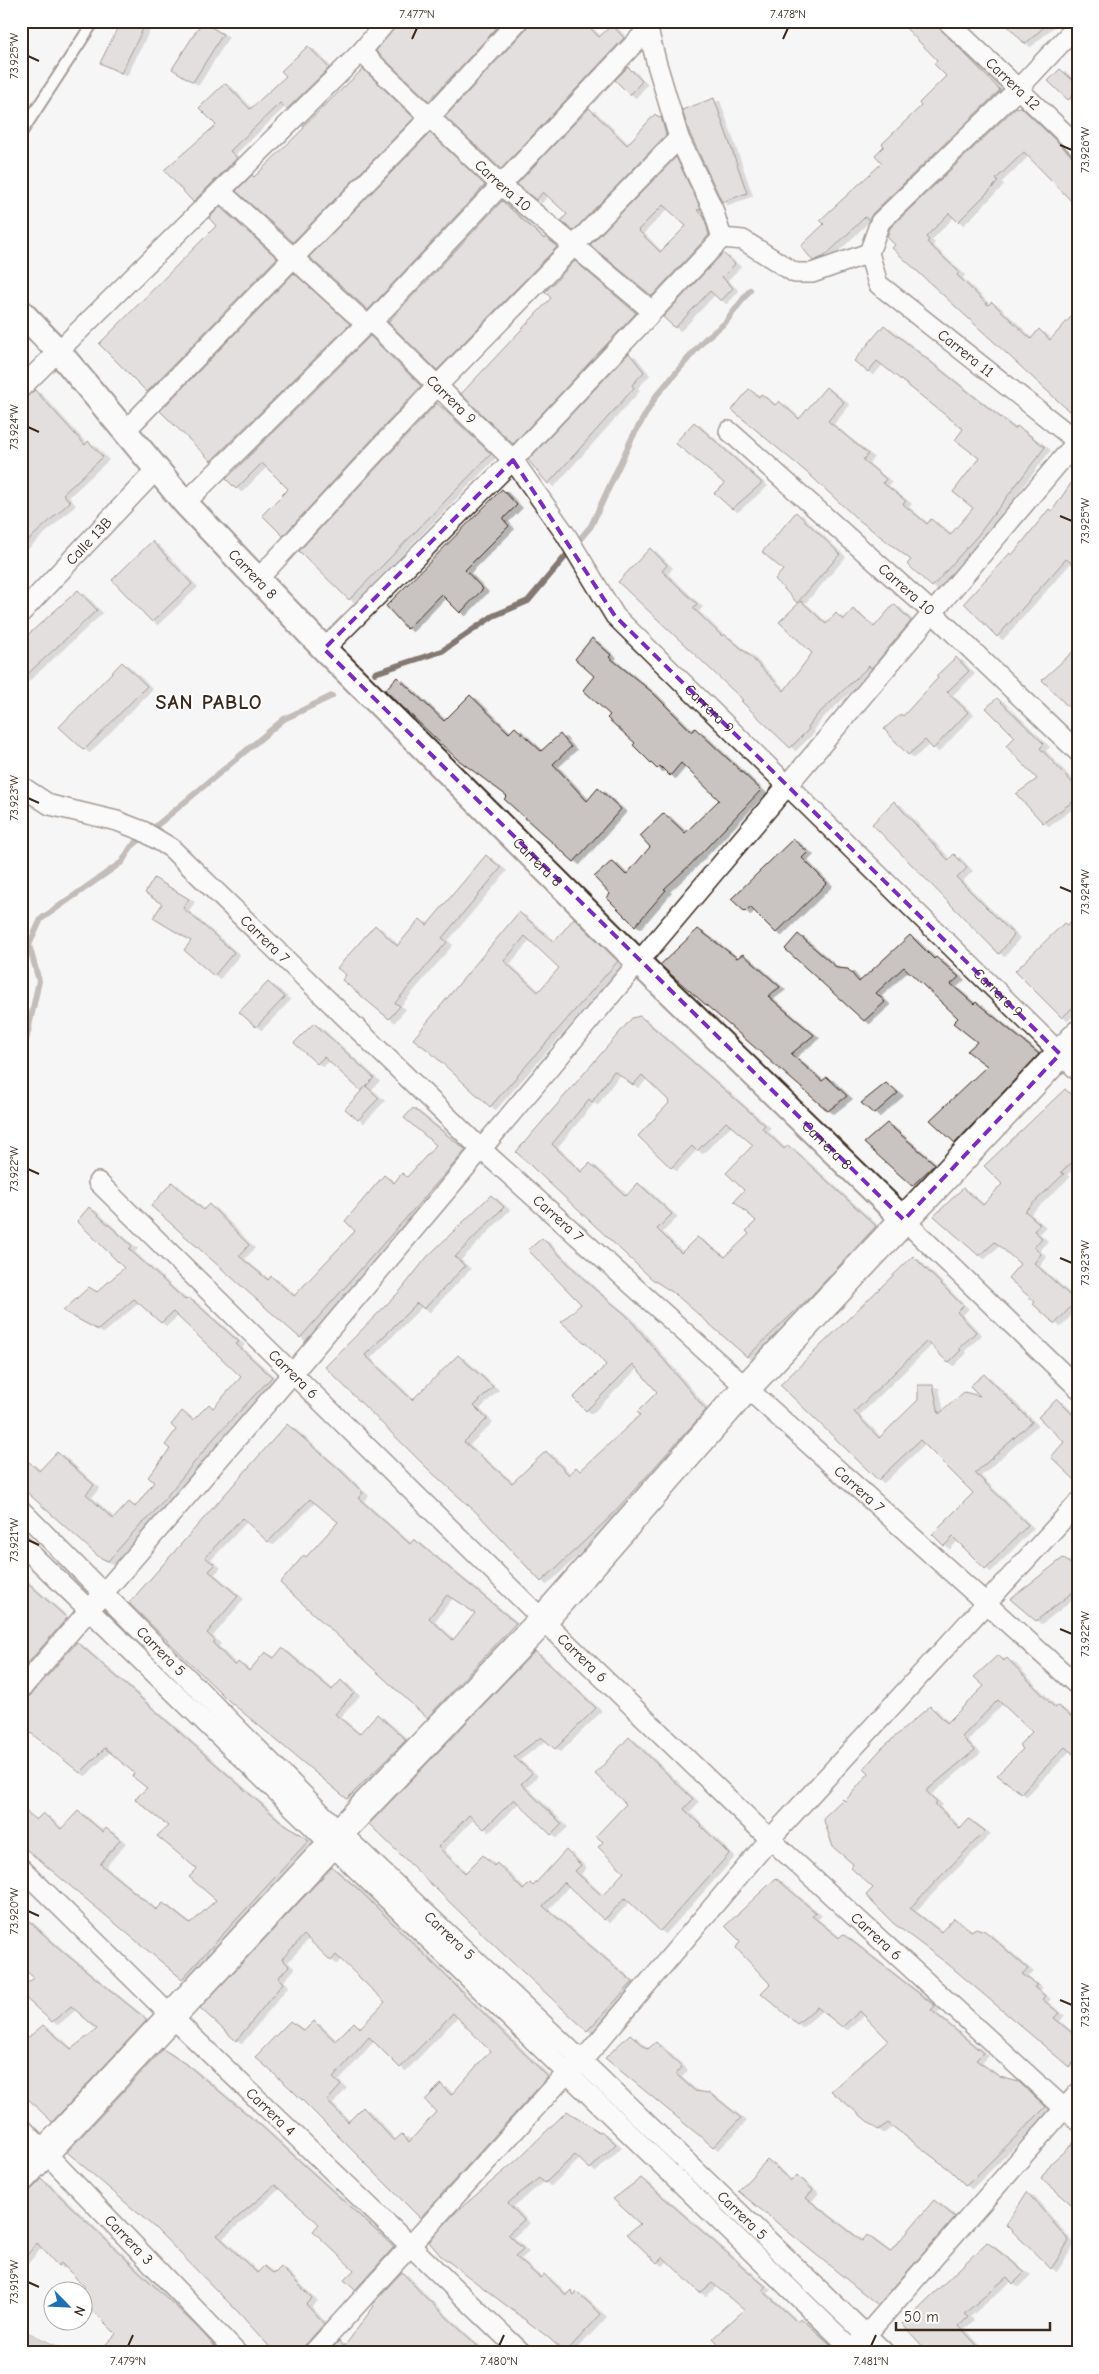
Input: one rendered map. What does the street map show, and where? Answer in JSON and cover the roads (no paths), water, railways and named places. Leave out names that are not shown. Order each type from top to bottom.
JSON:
[{"type":"main road","points":[[21,2178],[172,2018],[335,1838],[543,1620],[746,1388],[904,1220],[1072,1053]]},
{"type":"street","points":[[21,388],[221,192],[360,52],[387,21]]},
{"type":"street","points":[[125,430],[430,117],[518,21]]},
{"type":"street","name":"Carrera 12","points":[[947,21],[1016,90],[1078,146]]},
{"type":"street","points":[[649,25],[656,61],[679,138],[713,209],[722,238]]},
{"type":"street","points":[[185,503],[369,323],[502,186],[649,25]]},
{"type":"street","points":[[722,238],[743,240],[795,273],[812,273],[869,253],[880,222],[1016,90],[1078,25]]},
{"type":"street","name":"Carrera 10","points":[[360,52],[502,186],[652,311]]},
{"type":"street","points":[[258,579],[437,386],[679,138]]},
{"type":"street","name":"Carrera 9","points":[[221,192],[369,323],[513,460],[566,535],[581,563],[615,616],[788,786],[1072,1053]]},
{"type":"street","points":[[324,649],[513,460],[722,238]]},
{"type":"street","name":"Carrera 11","points":[[869,253],[878,284],[1077,441]]},
{"type":"street","name":"Carrera 8","points":[[21,312],[58,351],[185,503],[324,649],[639,963],[1078,1388]]},
{"type":"street","name":"Carrera 10","points":[[729,431],[933,613],[1078,752]]},
{"type":"street","points":[[21,1688],[292,1374],[1077,441]]},
{"type":"street","name":"Calle 13B","points":[[21,613],[157,469]]},
{"type":"street","name":"Carrera 7","points":[[21,786],[50,805],[117,821],[143,831],[172,848],[482,1149],[1078,1686]]},
{"type":"street","name":"Carrera 6","points":[[98,1182],[543,1620],[770,1839],[1078,2121]]},
{"type":"street","points":[[313,2353],[409,2245],[567,2074],[582,2061],[770,1839],[1078,1503]]},
{"type":"street","name":"Carrera 5","points":[[21,1510],[104,1592],[335,1838],[567,2074],[853,2352]]},
{"type":"street","name":"Carrera 5","points":[[21,1544],[335,1838],[582,2061],[885,2353]]},
{"type":"street","name":"Carrera 4","points":[[21,1868],[172,2018],[522,2353]]},
{"type":"street","points":[[853,2352],[1078,2093]]},
{"type":"street","name":"Carrera 3","points":[[21,2127],[237,2353]]},
{"type":"lane","points":[[21,133],[94,21]]},
{"type":"waterway","points":[[375,673],[442,651],[493,616],[528,601],[591,526],[632,438],[656,396],[705,339],[725,323],[750,290]]},
{"type":"waterway","points":[[21,1063],[39,981],[29,945],[41,919],[122,862],[131,847],[284,719],[332,696]]},
{"type":"district","name":"SAN PABLO","points":[[209,702]]}]
